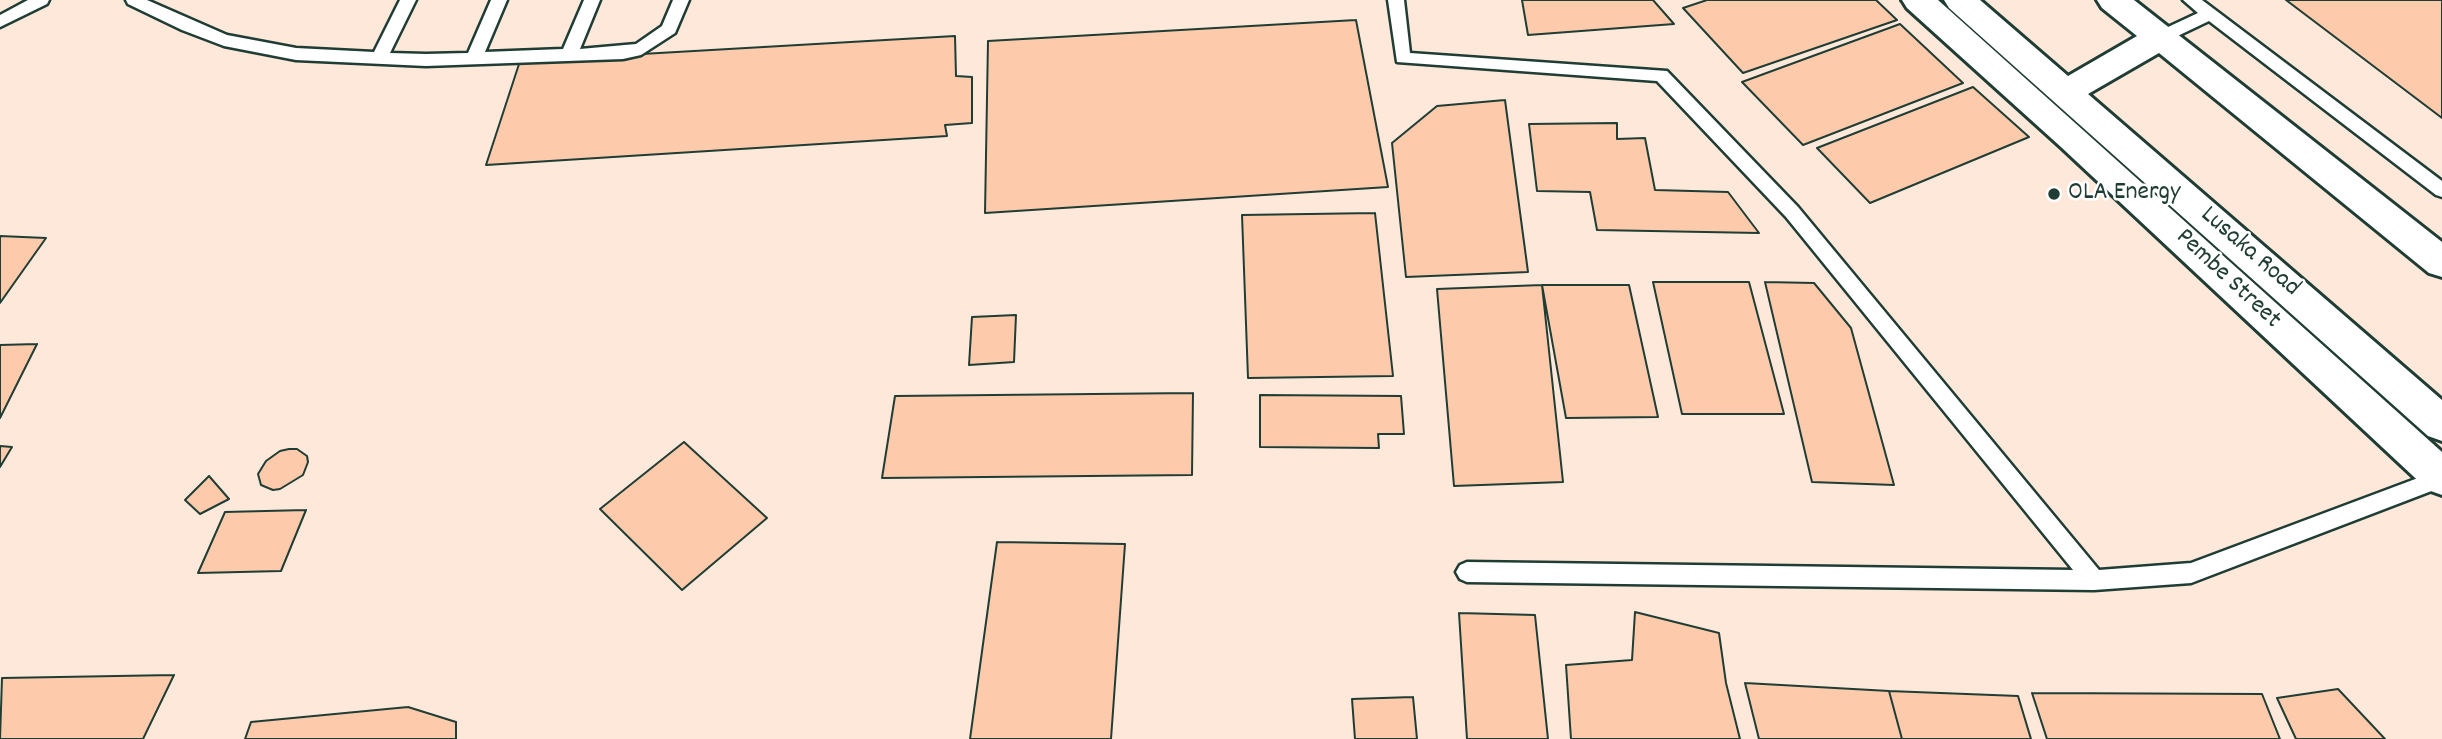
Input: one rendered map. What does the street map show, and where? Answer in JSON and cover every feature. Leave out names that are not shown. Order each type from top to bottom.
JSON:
[{"type":"main road","name":"Pembe Street","points":[[1918,0],[2073,138],[2442,477]]},
{"type":"main road","name":"Lusaka Road","points":[[1960,0],[2442,424]]},
{"type":"main road","points":[[2113,0],[2442,263]]},
{"type":"main road","points":[[2066,92],[2159,38]]},
{"type":"main road","points":[[2351,394],[2390,377]]},
{"type":"lane","points":[[0,22],[41,0]]},
{"type":"lane","points":[[134,0],[224,40],[296,54],[426,60],[623,53],[641,49],[668,29],[681,0]]},
{"type":"lane","points":[[379,58],[408,0]]},
{"type":"lane","points":[[474,58],[499,0]]},
{"type":"lane","points":[[570,53],[592,0]]},
{"type":"lane","points":[[1396,0],[1403,58],[1661,75],[1792,212],[2094,580]]},
{"type":"lane","points":[[2191,0],[2442,190]]},
{"type":"lane","points":[[2159,38],[2210,14]]},
{"type":"lane","points":[[1467,572],[2094,580],[2192,573],[2442,477]]},
{"type":"shaded area","points":[[0,0],[2442,0],[2442,739],[0,739]]},
{"type":"building","points":[[1522,0],[1653,0],[1674,24],[1528,35]]},
{"type":"building","points":[[1707,0],[1876,0],[1897,20],[1743,73],[1683,8]]},
{"type":"building","points":[[2286,0],[2442,0],[2442,118]]},
{"type":"building","points":[[1356,20],[1388,187],[985,213],[988,41]]},
{"type":"building","points":[[1900,24],[1963,83],[1803,145],[1742,82]]},
{"type":"building","points":[[955,36],[956,76],[972,77],[972,123],[945,125],[947,136],[486,165],[520,61]]},
{"type":"building","points":[[1973,87],[2029,137],[1870,203],[1817,148]]},
{"type":"building","points":[[1505,100],[1528,272],[1406,277],[1392,143],[1437,106]]},
{"type":"building","points":[[1617,123],[1617,139],[1645,138],[1655,190],[1728,192],[1759,233],[1597,230],[1590,192],[1537,191],[1529,124]]},
{"type":"building","points":[[1375,213],[1393,376],[1248,378],[1242,215]]},
{"type":"building","points":[[0,236],[46,238],[0,303]]},
{"type":"building","points":[[1653,282],[1749,282],[1784,414],[1682,414]]},
{"type":"building","points":[[1765,282],[1814,283],[1851,328],[1894,485],[1812,482]]},
{"type":"building","points":[[1542,285],[1563,482],[1454,486],[1437,289]]},
{"type":"building","points":[[1542,285],[1629,285],[1658,417],[1566,418]]},
{"type":"building","points":[[1016,315],[1014,362],[969,365],[972,317]]},
{"type":"building","points":[[37,344],[0,418],[0,345]]},
{"type":"building","points":[[1193,393],[1192,475],[882,478],[895,396]]},
{"type":"building","points":[[1260,395],[1401,396],[1404,434],[1378,434],[1379,448],[1260,447]]},
{"type":"building","points":[[684,442],[767,518],[682,590],[600,509]]},
{"type":"building","points":[[0,446],[12,447],[0,467]]},
{"type":"building","points":[[297,449],[307,456],[308,462],[303,475],[280,489],[273,490],[261,485],[258,474],[266,461],[280,451]]},
{"type":"building","points":[[209,476],[229,499],[200,514],[185,500]]},
{"type":"building","points":[[306,510],[281,571],[198,573],[225,512]]},
{"type":"building","points":[[997,542],[1125,544],[1111,739],[970,739]]},
{"type":"building","points":[[1635,612],[1719,633],[1726,683],[1740,739],[1571,739],[1566,665],[1632,660]]},
{"type":"building","points":[[1459,613],[1535,615],[1548,739],[1467,739]]},
{"type":"building","points":[[174,675],[143,739],[0,739],[2,678]]},
{"type":"building","points":[[1745,683],[1889,691],[1902,739],[1759,739]]},
{"type":"building","points":[[2338,689],[2385,739],[2296,739],[2277,698]]},
{"type":"building","points":[[1889,691],[2018,696],[2031,739],[1902,739]]},
{"type":"building","points":[[2032,693],[2262,694],[2280,739],[2047,739]]},
{"type":"building","points":[[1413,697],[1417,739],[1355,739],[1352,699]]},
{"type":"building","points":[[408,707],[456,722],[456,739],[245,739],[251,722]]},
{"type":"place","name":"OLA Energy","points":[[2054,194]]}]
